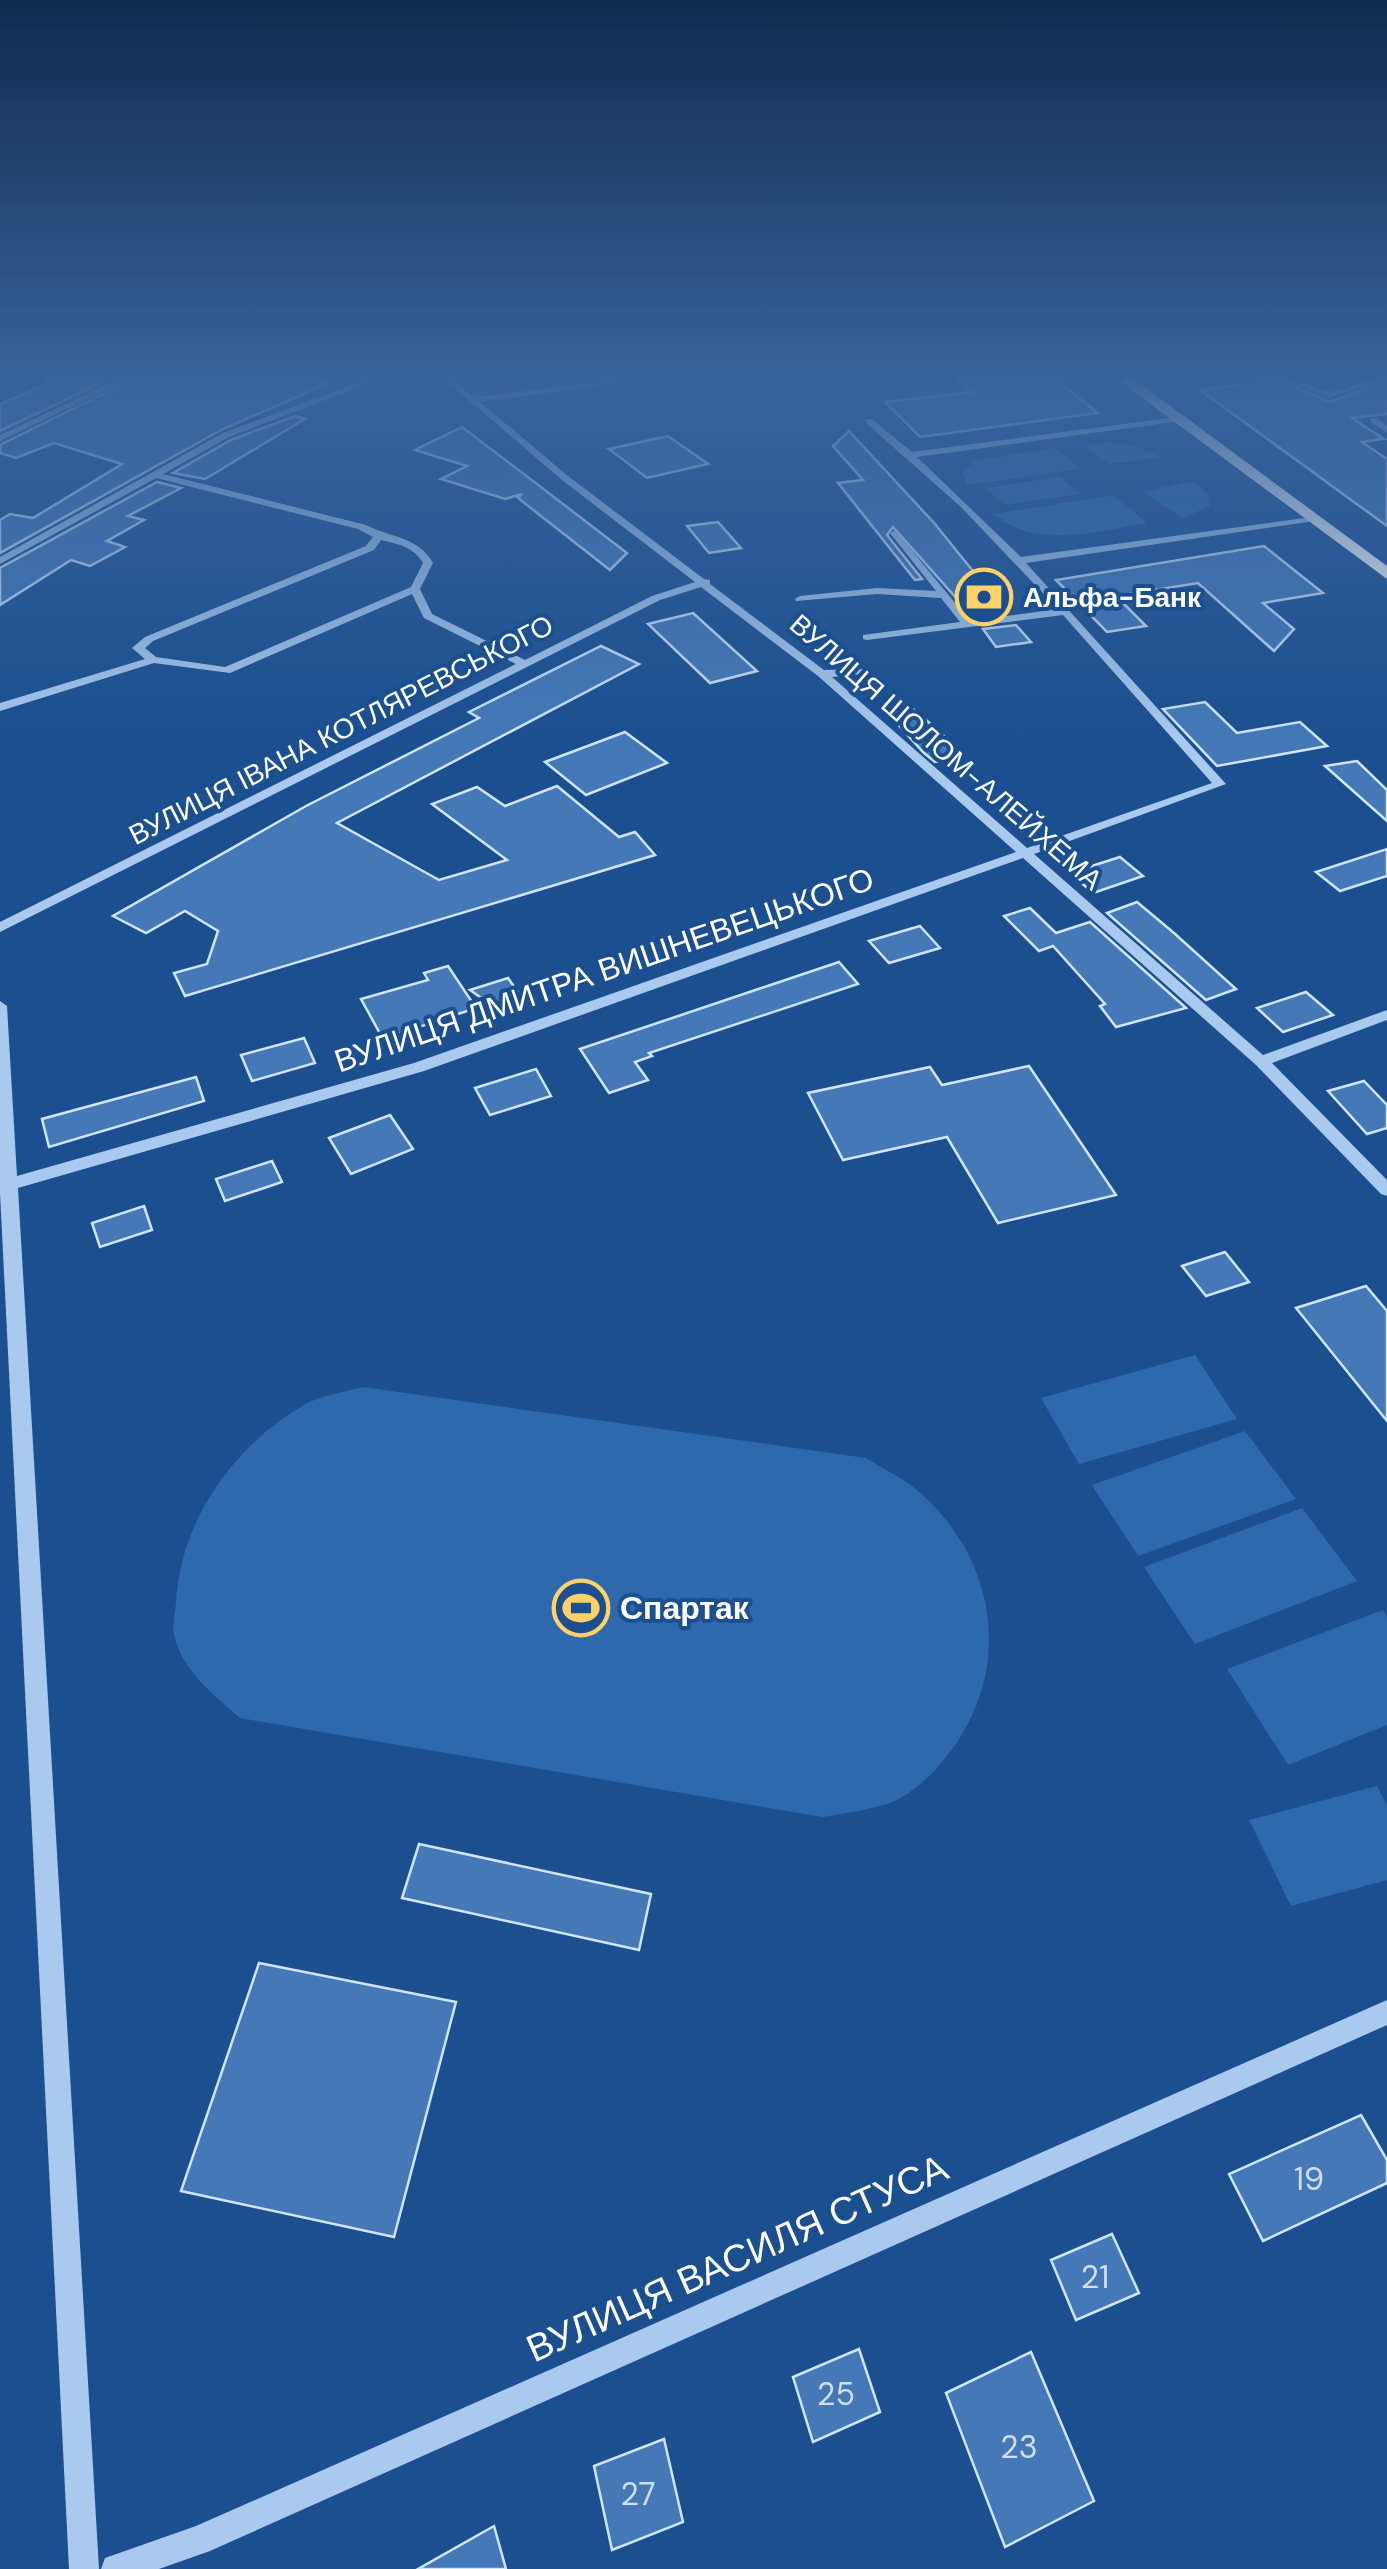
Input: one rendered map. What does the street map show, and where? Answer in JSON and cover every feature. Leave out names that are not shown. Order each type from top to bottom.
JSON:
[{"type":"highway","points":[[1282,500],[1387,574]]},
{"type":"street","points":[[0,561],[107,500]]},
{"type":"street","points":[[0,707],[153,660],[226,671],[415,590],[428,563],[415,546],[378,536],[362,527],[255,500]]},
{"type":"street","name":"ВУЛИЦЯ ШОЛОМ-АЛЕЙХЕМА","points":[[595,500],[822,674],[1261,1061],[1387,1190]]},
{"type":"street","points":[[956,500],[1063,612]]},
{"type":"street","points":[[1017,561],[1308,519]]},
{"type":"street","points":[[895,532],[967,624]]},
{"type":"street","points":[[153,660],[138,648],[150,639],[370,548],[378,536]]},
{"type":"street","name":"ВУЛИЦЯ ІВАНА КОТЛЯРЕВСЬКОГО","points":[[0,928],[656,598],[706,582]]},
{"type":"street","points":[[415,590],[428,616],[525,664]]},
{"type":"street","points":[[800,599],[877,591],[944,595]]},
{"type":"street","points":[[868,637],[1063,612]]},
{"type":"street","name":"ВУЛИЦЯ ДМИТРА ВИШНЕВЕЦЬКОГО","points":[[5,1185],[418,1066],[1220,784],[1063,612]]},
{"type":"street","points":[[822,674],[862,670]]},
{"type":"street","points":[[0,1006],[5,1185],[84,2569]]},
{"type":"street","points":[[1261,1061],[1387,1015]]},
{"type":"street","name":"ВУЛИЦЯ ВАСИЛЯ СТУСА","points":[[116,2569],[199,2540],[1387,2012]]},
{"type":"shaded area","points":[[999,500],[1040,500],[1005,505]]},
{"type":"shaded area","points":[[1082,500],[1119,500],[1147,523],[1048,535],[1011,525],[994,514]]},
{"type":"shaded area","points":[[1155,500],[1209,500],[1210,506],[1182,518]]},
{"type":"shaded area","points":[[1195,1355],[1237,1419],[1079,1464],[1041,1398]]},
{"type":"shaded area","name":"Спартак","points":[[363,1387],[866,1458],[912,1486],[943,1516],[963,1544],[977,1574],[986,1606],[986,1672],[977,1704],[961,1736],[930,1775],[900,1798],[874,1808],[823,1817],[240,1718],[200,1681],[184,1659],[174,1634],[180,1573],[188,1543],[215,1489],[255,1442],[311,1402]]},
{"type":"shaded area","points":[[1245,1431],[1296,1499],[1138,1556],[1092,1485]]},
{"type":"shaded area","points":[[1302,1508],[1357,1581],[1195,1644],[1144,1567]]},
{"type":"shaded area","points":[[1383,1610],[1387,1617],[1387,1725],[1288,1765],[1227,1669]]},
{"type":"shaded area","points":[[1377,1786],[1387,1805],[1387,1880],[1291,1906],[1249,1820]]},
{"type":"building","points":[[63,500],[95,500],[0,553],[0,520],[10,514],[33,518]]},
{"type":"building","points":[[124,500],[159,500],[128,516],[144,520],[107,541],[125,547],[90,566],[71,560],[0,605],[0,568]]},
{"type":"building","points":[[520,500],[557,500],[627,553],[610,570]]},
{"type":"building","points":[[851,500],[913,500],[1006,612],[973,617],[893,527],[887,535],[922,579],[915,580]]},
{"type":"building","points":[[1351,500],[1387,500],[1387,526]]},
{"type":"building","points":[[718,522],[741,548],[709,553],[687,526]]},
{"type":"building","points":[[1264,546],[1323,593],[1263,603],[1294,629],[1274,651],[1198,583],[1116,596],[1146,626],[1107,632],[1056,580]]},
{"type":"building","points":[[693,613],[757,671],[710,683],[648,624]]},
{"type":"building","points":[[1016,625],[1031,642],[996,647],[983,629]]},
{"type":"building","points":[[601,646],[639,664],[337,823],[439,880],[507,860],[432,804],[477,787],[505,806],[557,786],[619,837],[635,832],[655,855],[185,996],[174,973],[207,964],[218,931],[185,911],[146,933],[113,916],[306,806],[479,718],[469,712]]},
{"type":"building","points":[[895,694],[963,756],[935,762],[924,753],[882,707]]},
{"type":"building","points":[[1205,702],[1237,733],[1300,722],[1327,746],[1217,766],[1163,709]]},
{"type":"building","points":[[625,732],[667,763],[586,795],[545,762]]},
{"type":"building","points":[[1357,761],[1387,790],[1387,821],[1325,766]]},
{"type":"building","points":[[1387,849],[1387,876],[1340,891],[1316,872]]},
{"type":"building","points":[[1120,857],[1143,876],[1093,893],[1070,873]]},
{"type":"building","points":[[1137,902],[1236,989],[1206,1000],[1107,913]]},
{"type":"building","points":[[1030,908],[1056,933],[1090,922],[1186,1008],[1116,1027],[1100,1006],[1105,1004],[1053,946],[1039,951],[1004,916]]},
{"type":"building","points":[[920,926],[940,948],[889,963],[869,941]]},
{"type":"building","points":[[839,962],[858,984],[649,1053],[652,1056],[635,1062],[648,1080],[609,1093],[580,1049]]},
{"type":"building","points":[[448,966],[476,1008],[383,1039],[361,999],[428,980],[424,973]]},
{"type":"building","points":[[508,978],[525,1002],[498,1010],[470,990]]},
{"type":"building","points":[[1306,992],[1333,1015],[1283,1032],[1257,1008]]},
{"type":"building","points":[[304,1038],[315,1063],[252,1081],[241,1055]]},
{"type":"building","points":[[1029,1066],[1116,1195],[998,1223],[947,1137],[843,1160],[808,1093],[930,1067],[942,1085]]},
{"type":"building","points":[[536,1069],[551,1096],[490,1115],[475,1088]]},
{"type":"building","points":[[196,1077],[204,1101],[49,1147],[42,1119]]},
{"type":"building","points":[[1364,1081],[1387,1105],[1387,1128],[1367,1134],[1328,1091]]},
{"type":"building","points":[[390,1115],[413,1149],[351,1174],[329,1138]]},
{"type":"building","points":[[272,1161],[282,1182],[225,1201],[216,1179]]},
{"type":"building","points":[[144,1206],[152,1230],[100,1247],[92,1223]]},
{"type":"building","points":[[1225,1252],[1249,1282],[1206,1296],[1182,1266]]},
{"type":"building","points":[[1366,1286],[1387,1311],[1387,1421],[1296,1308]]},
{"type":"building","points":[[419,1844],[651,1894],[639,1950],[402,1898]]},
{"type":"building","points":[[259,1963],[456,2002],[394,2237],[181,2191]]},
{"type":"building","points":[[1361,2115],[1387,2160],[1387,2183],[1263,2241],[1229,2174]]},
{"type":"building","points":[[1112,2234],[1139,2293],[1076,2320],[1051,2260]]},
{"type":"building","points":[[859,2349],[880,2412],[813,2442],[793,2377]]},
{"type":"building","points":[[1031,2352],[1094,2501],[1005,2547],[946,2393]]},
{"type":"building","points":[[664,2439],[683,2522],[612,2550],[594,2466]]},
{"type":"building","points":[[494,2526],[506,2569],[418,2569]]},
{"type":"place","name":"Альфа-Банк","points":[[984,597]]},
{"type":"place","name":"Спартак","points":[[581,1608]]}]
